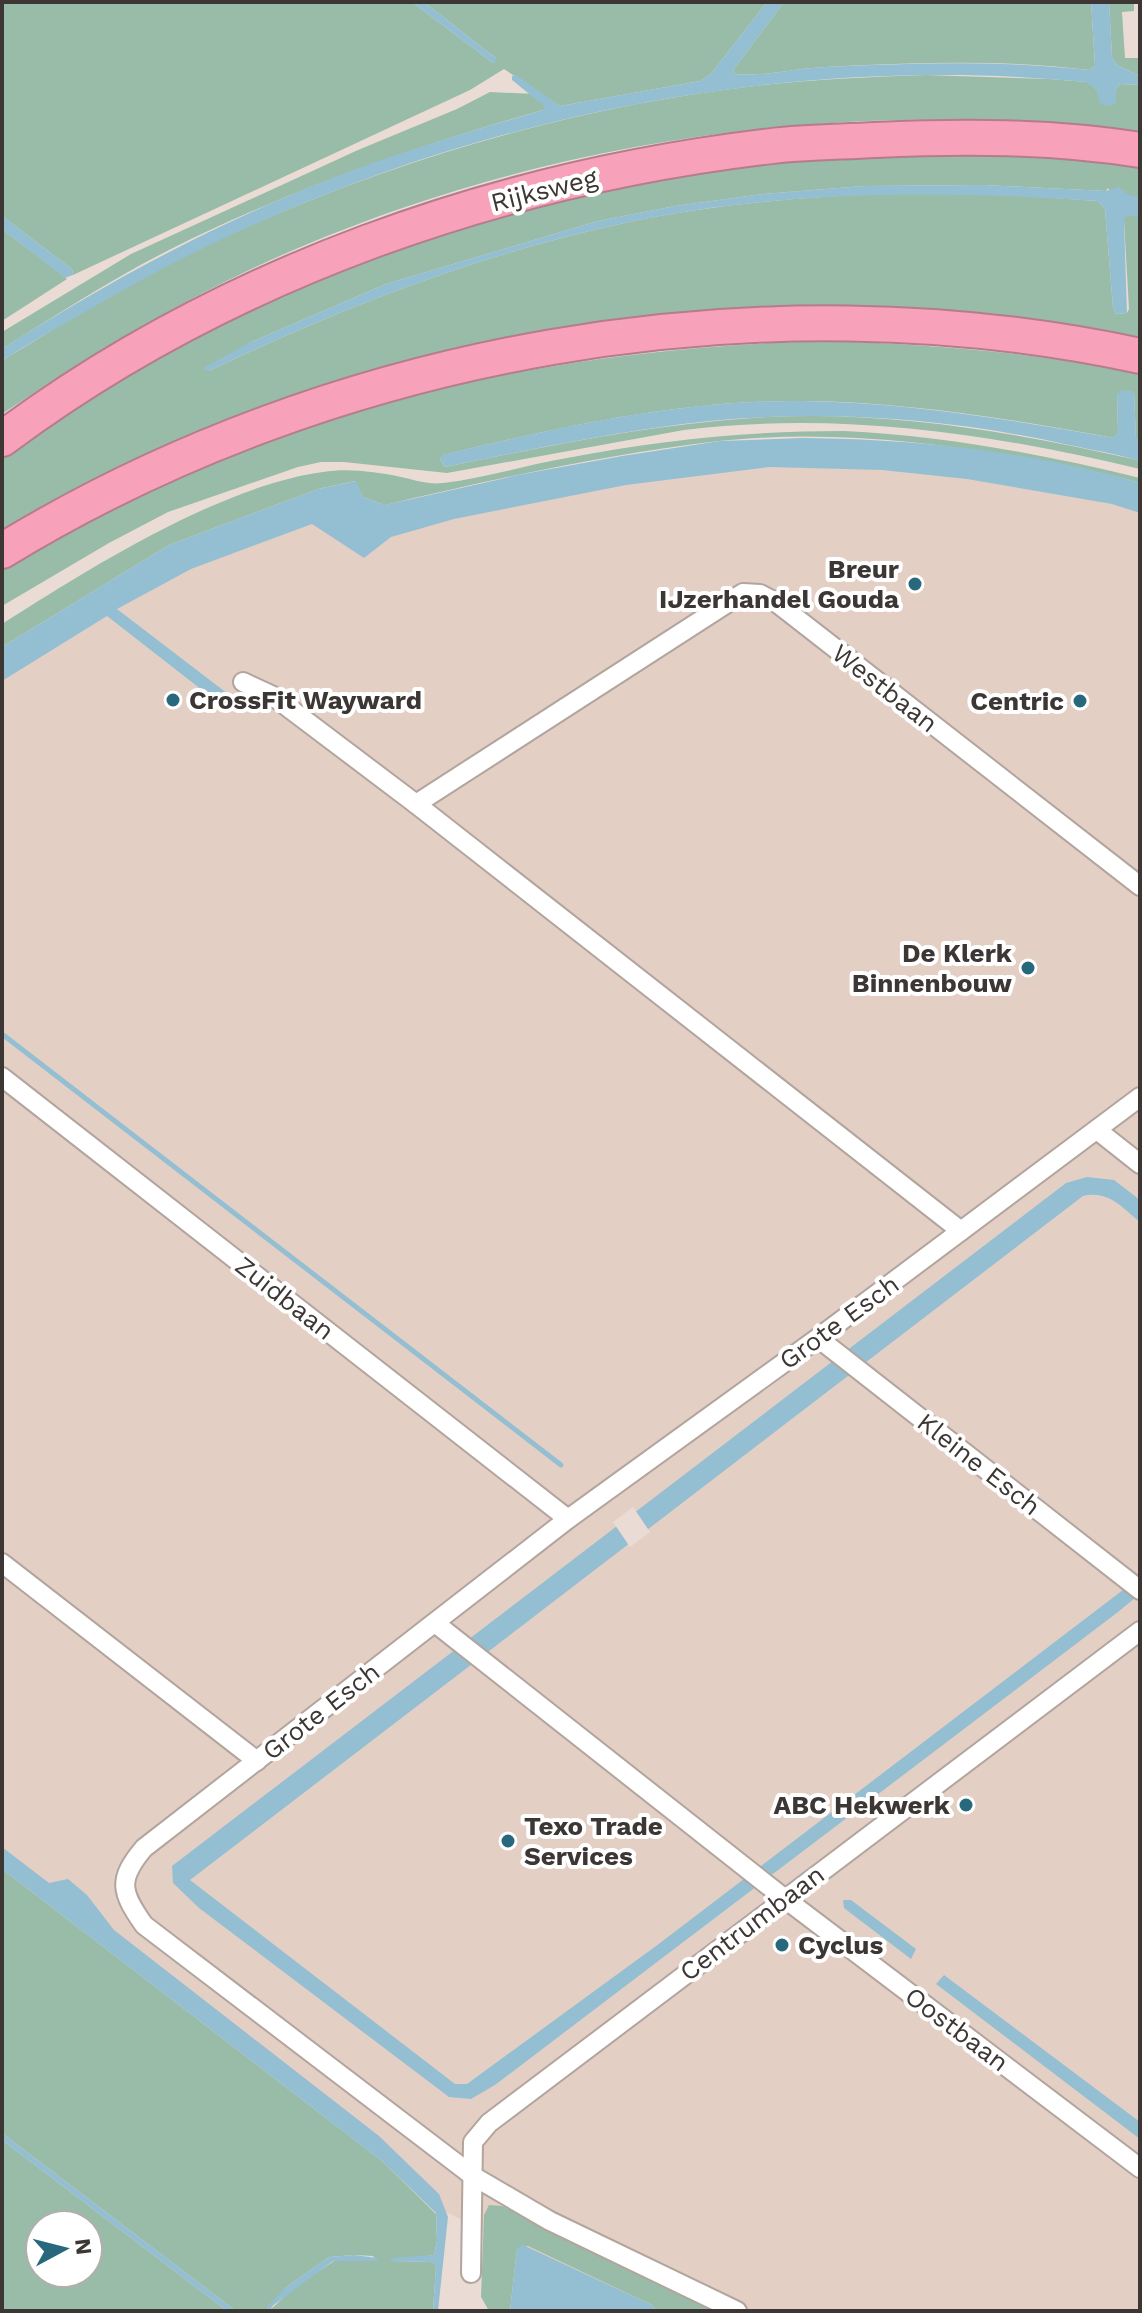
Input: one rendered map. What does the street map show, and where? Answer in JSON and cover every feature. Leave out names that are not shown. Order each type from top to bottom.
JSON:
[{"type":"highway","name":"Rijksweg","points":[[2,439],[125,358],[262,286],[414,225],[546,187],[668,161],[775,145],[1002,137],[1140,150]]},
{"type":"highway","points":[[2,551],[55,519],[123,485],[266,423],[377,385],[518,353],[667,332],[832,323],[966,329],[1140,356]]},
{"type":"street","name":"Westbaan","points":[[416,804],[743,593],[760,594],[777,603],[1140,886]]},
{"type":"street","points":[[243,682],[273,696],[416,804],[961,1231]]},
{"type":"street","name":"Zuidbaan","points":[[2,1077],[568,1519]]},
{"type":"street","name":"Grote Esch","points":[[737,2311],[550,2221],[473,2176],[144,1925],[125,1899],[127,1868],[144,1848],[568,1519],[818,1338],[1140,1097]]},
{"type":"street","points":[[1097,1130],[1140,1164]]},
{"type":"street","name":"Kleine Esch","points":[[818,1338],[1133,1584]]},
{"type":"street","points":[[2,1563],[257,1761]]},
{"type":"street","name":"Oostbaan","points":[[435,1623],[768,1886],[1140,2168]]},
{"type":"street","name":"Centrumbaan","points":[[471,2273],[473,2142],[489,2123],[1140,1631]]},
{"type":"shaded area","points":[[876,456],[1140,500],[1140,2311],[635,2311],[446,2212],[2,1859],[2,669],[194,551],[339,509],[623,473]]},
{"type":"green space","points":[[2,2],[412,2],[493,63],[496,58],[424,2],[767,2],[710,75],[700,81],[560,106],[504,69],[470,90],[73,275],[72,269],[2,216]]},
{"type":"green space","points":[[784,2],[1091,2],[1095,66],[1089,70],[1023,64],[925,63],[735,74],[733,70]]},
{"type":"green space","points":[[1109,2],[1134,2],[1134,11],[1122,12],[1125,58],[1140,58],[1140,76],[1117,65],[1112,57]]},
{"type":"green space","points":[[926,75],[1087,82],[1096,89],[1116,89],[1120,84],[1140,85],[1140,131],[1034,122],[927,119],[820,124],[714,134],[609,152],[505,177],[403,208],[264,263],[148,322],[2,414],[2,361],[11,355],[152,272],[298,205],[373,177],[526,129],[683,96],[783,83]]},
{"type":"green space","points":[[490,92],[535,94],[550,108],[404,153],[261,207],[148,261],[2,349],[2,332],[131,254]]},
{"type":"green space","points":[[984,150],[1140,162],[1140,341],[975,314],[808,306],[687,313],[576,327],[459,350],[2,536],[2,454],[164,350],[358,258],[547,200],[770,159]],"holes":[[[984,185],[1106,191],[1108,188],[1124,221],[1127,313],[1116,314],[1113,308],[1105,209],[1098,201],[952,192],[832,196],[725,206],[655,217],[514,251],[359,305],[209,371],[251,342],[386,284],[598,221],[763,194],[864,186]]]},
{"type":"green space","points":[[2,229],[67,279],[2,321]]},
{"type":"green space","points":[[829,341],[985,351],[1063,360],[1140,374],[1140,444],[1136,439],[1134,392],[1126,391],[1117,395],[1118,433],[1114,438],[920,408],[841,402],[757,402],[666,410],[576,425],[443,455],[440,459],[445,467],[598,437],[674,426],[800,416],[896,420],[991,431],[1140,461],[1140,469],[970,436],[856,424],[799,423],[684,430],[447,473],[321,462],[168,512],[2,606],[2,571],[101,515],[162,485],[241,451],[322,422],[488,378],[572,363],[658,352]]},
{"type":"green space","points":[[844,431],[993,447],[1140,478],[1140,483],[1070,467],[951,447],[835,437],[719,441],[635,453],[385,505],[363,497],[355,481],[318,489],[169,545],[2,647],[2,624],[115,555],[199,511],[283,480],[323,472],[352,471],[443,483],[671,442],[740,435]]},
{"type":"green space","points":[[2,1869],[382,2161],[436,2214],[434,2255],[391,2261],[431,2262],[436,2265],[433,2311],[236,2311],[2,2133]],"holes":[[[373,2256],[377,2261],[334,2261],[294,2288],[270,2310],[285,2288],[329,2257]]]},
{"type":"green space","points":[[2,2140],[93,2209],[24,2209],[24,2289],[104,2289],[104,2218],[227,2311],[2,2311]]},
{"type":"green space","points":[[489,2205],[502,2206],[724,2311],[657,2311],[652,2305],[528,2246],[517,2249],[510,2311],[489,2311],[481,2297],[484,2215]]},
{"type":"water","points":[[412,2],[424,2],[496,58],[496,62],[493,63]]},
{"type":"water","points":[[767,2],[784,2],[733,70],[735,74],[925,64],[1023,65],[1089,70],[1095,66],[1091,2],[1109,2],[1112,57],[1117,65],[1140,76],[1140,85],[1120,84],[1116,89],[1116,103],[1107,106],[1100,104],[1096,89],[1086,82],[957,75],[828,79],[699,93],[571,118],[445,152],[322,195],[204,248],[90,309],[2,361],[2,349],[42,324],[163,255],[247,214],[385,159],[543,110],[544,106],[512,80],[512,76],[516,75],[560,106],[700,81],[710,75]]},
{"type":"water","points":[[984,185],[1106,191],[1119,187],[1129,195],[1140,197],[1140,215],[1125,217],[1124,221],[1127,313],[1116,314],[1113,308],[1105,209],[1098,201],[918,194],[798,199],[679,213],[620,224],[514,251],[359,305],[209,371],[204,370],[251,342],[386,284],[598,221],[763,194],[864,186]]},
{"type":"water","points":[[2,216],[72,269],[73,275],[65,278],[2,229]]},
{"type":"water","points":[[1122,390],[1134,392],[1140,461],[1022,435],[974,428],[828,416],[683,424],[445,467],[440,459],[442,455],[620,417],[756,402],[841,402],[919,408],[1114,438],[1118,433],[1117,395]]},
{"type":"water","points":[[803,438],[930,444],[1015,455],[1099,472],[1140,483],[1140,513],[1112,504],[967,479],[882,470],[769,467],[626,485],[454,519],[391,537],[364,558],[312,524],[191,569],[117,609],[228,694],[220,704],[107,616],[2,681],[2,647],[169,545],[318,489],[356,481],[363,497],[385,505],[523,474],[622,456],[720,441]]},
{"type":"water","points":[[1087,1177],[1114,1180],[1140,1200],[1140,1222],[1107,1198],[1100,1195],[1083,1196],[190,1880],[455,2084],[467,2084],[656,1946],[1140,1577],[1140,1594],[1118,1612],[495,2085],[471,2099],[449,2097],[199,1908],[173,1883],[172,1866],[1066,1183]]},
{"type":"water","points":[[2,1847],[49,1883],[68,1879],[87,1895],[114,1930],[379,2136],[439,2194],[448,2217],[438,2311],[433,2311],[436,2265],[431,2262],[391,2261],[391,2258],[434,2255],[436,2213],[382,2161],[2,1869]]},
{"type":"water","points":[[843,1900],[851,1900],[916,1949],[911,1959],[844,1908]]},
{"type":"water","points":[[944,1975],[1140,2122],[1140,2139],[936,1984]]},
{"type":"water","points":[[2,2133],[102,2209],[93,2209],[2,2140]]},
{"type":"water","points":[[104,2211],[236,2311],[227,2311],[104,2218]]},
{"type":"water","points":[[523,2245],[652,2305],[657,2311],[510,2311],[517,2248]]},
{"type":"water","points":[[354,2255],[378,2258],[377,2261],[333,2261],[267,2310],[285,2288],[329,2257]]},
{"type":"pier","points":[[633,1507],[650,1532],[630,1547],[613,1522]]},
{"type":"waterway","points":[[2,1034],[561,1465]]},
{"type":"place","name":"Breur IJzerhandel Gouda","points":[[915,584]]},
{"type":"place","name":"CrossFit Wayward","points":[[173,700]]},
{"type":"place","name":"Centric","points":[[1080,701]]},
{"type":"place","name":"De Klerk Binnenbouw","points":[[1028,968]]},
{"type":"place","name":"ABC Hekwerk","points":[[966,1805]]},
{"type":"place","name":"Texo Trade Services","points":[[508,1841]]},
{"type":"place","name":"Cyclus","points":[[782,1945]]}]
